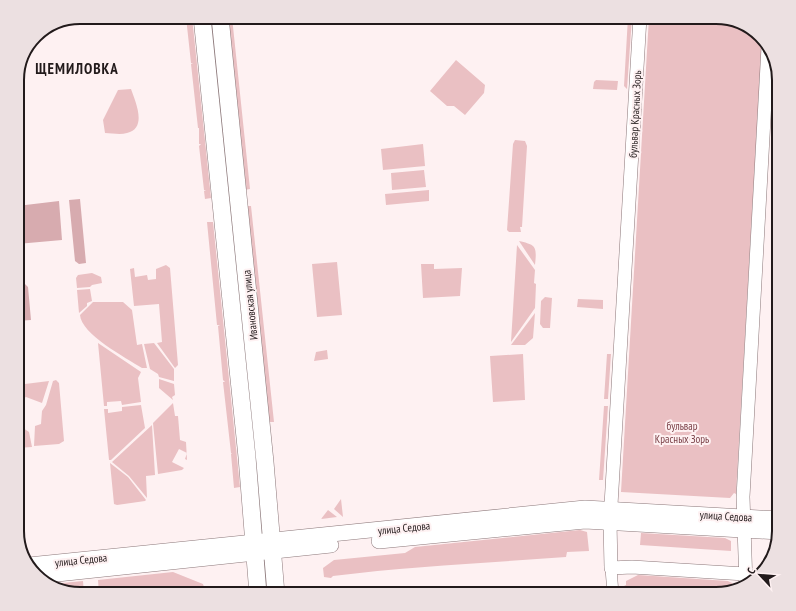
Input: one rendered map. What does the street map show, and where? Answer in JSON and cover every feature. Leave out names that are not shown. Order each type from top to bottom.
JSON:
[{"type":"main road","name":"Ивановская улица","points":[[203,24],[247,457],[257,587]]},
{"type":"main road","name":"Ивановская улица","points":[[221,24],[261,416],[275,587]]},
{"type":"main road","name":"улица Седова","points":[[46,575],[585,508],[610,515],[744,524],[772,530]]},
{"type":"main road","name":"улица Седова","points":[[744,524],[772,520]]},
{"type":"main road","name":"улица Седова","points":[[36,564],[254,548]]},
{"type":"street","name":"бульвар Красных Зорь","points":[[612,587],[610,515],[640,24]]},
{"type":"street","points":[[745,555],[743,497],[767,59]]},
{"type":"street","points":[[611,568],[632,567],[740,579]]},
{"type":"green space","points":[[187,24],[193,24],[211,198],[205,199],[204,191],[206,191],[204,190],[199,146],[201,144],[199,144],[199,128],[191,64],[193,64],[191,63]]},
{"type":"green space","points":[[227,24],[233,24],[250,189],[244,190]]},
{"type":"green space","points":[[628,24],[632,24],[627,89],[624,86]]},
{"type":"green space","name":"бульвар Красных Зорь","points":[[649,24],[723,24],[741,30],[756,40],[762,48],[736,494],[734,493],[730,498],[621,492]]},
{"type":"green space","points":[[456,60],[485,85],[484,93],[465,115],[454,106],[447,106],[430,91]]},
{"type":"green space","points":[[596,80],[618,81],[617,90],[593,89],[594,82]]},
{"type":"green space","points":[[131,89],[137,107],[139,120],[137,126],[127,133],[105,133],[103,120],[118,90]]},
{"type":"green space","points":[[515,140],[525,141],[527,146],[522,227],[520,227],[521,232],[509,232],[507,230],[513,144]]},
{"type":"green space","points":[[423,144],[425,166],[383,170],[381,149]]},
{"type":"green space","points":[[424,170],[426,187],[392,190],[391,173]]},
{"type":"green space","points":[[429,190],[429,201],[386,205],[385,194]]},
{"type":"green space","points":[[246,206],[251,206],[274,422],[268,422]]},
{"type":"green space","points":[[207,222],[213,222],[240,487],[234,488],[232,454],[223,382],[225,382],[223,380],[218,326],[220,325],[217,325]]},
{"type":"green space","points":[[519,241],[534,247],[536,254],[535,265]]},
{"type":"green space","points":[[517,245],[535,270],[535,308],[511,342]]},
{"type":"green space","points":[[337,262],[342,315],[317,317],[312,264]]},
{"type":"green space","points":[[421,264],[434,264],[434,269],[462,268],[460,296],[423,298]]},
{"type":"green space","points":[[166,265],[170,268],[178,365],[175,368],[157,343],[162,342],[159,304],[134,306],[130,269],[134,268],[135,277],[147,275],[148,280],[156,279],[156,269]]},
{"type":"green space","points":[[92,273],[101,277],[102,283],[92,285],[90,287],[77,288],[76,278],[78,275]]},
{"type":"green space","points":[[90,289],[92,301],[87,303],[87,306],[79,313],[77,290]]},
{"type":"green space","points":[[545,297],[552,298],[550,328],[543,328],[540,324],[541,301]]},
{"type":"green space","points":[[578,299],[603,300],[603,309],[577,307]]},
{"type":"green space","points":[[93,302],[123,302],[132,310],[137,345],[142,344],[147,368],[142,368],[105,345],[88,330],[82,322],[80,315]]},
{"type":"green space","points":[[535,313],[533,338],[525,345],[511,345]]},
{"type":"green space","points":[[98,343],[141,372],[138,378],[141,402],[122,405],[121,401],[107,402],[107,406],[104,406]]},
{"type":"green space","points":[[154,343],[174,369],[174,381],[159,377],[158,374],[150,369],[144,344]]},
{"type":"green space","points":[[327,350],[328,359],[314,361],[316,352]]},
{"type":"green space","points":[[523,354],[525,400],[493,402],[490,356]]},
{"type":"green space","points":[[607,354],[611,354],[608,399],[604,399]]},
{"type":"green space","points":[[159,379],[174,384],[175,395],[172,397],[173,400],[159,388]]},
{"type":"green space","points":[[56,380],[59,383],[64,441],[59,444],[34,446],[35,426],[41,424],[42,411],[46,405],[53,381]]},
{"type":"green space","points":[[49,381],[42,403],[26,397],[24,398],[24,384]]},
{"type":"green space","points":[[173,403],[175,416],[178,416],[180,440],[186,442],[187,453],[179,449],[172,462],[184,468],[182,470],[158,474],[153,423]]},
{"type":"green space","points":[[141,405],[145,428],[111,460],[109,460],[104,409],[108,409],[108,413],[122,411],[122,407]]},
{"type":"green space","points":[[604,406],[608,406],[603,480],[599,480]]},
{"type":"green space","points":[[152,425],[155,475],[146,476],[147,498],[129,476],[112,462]]},
{"type":"green space","points":[[24,429],[29,432],[32,447],[24,448]]},
{"type":"green space","points":[[110,463],[128,477],[146,500],[145,501],[117,505],[114,504]]},
{"type":"green space","points":[[341,499],[343,517],[334,509]]},
{"type":"green space","points":[[328,510],[337,517],[321,519]]},
{"type":"green space","points":[[580,530],[587,532],[589,551],[567,552],[566,557],[420,567],[333,576],[331,578],[324,577],[323,568],[334,560],[405,553],[415,547]]},
{"type":"green space","points":[[641,533],[725,538],[731,541],[731,551],[640,545]]},
{"type":"green space","points":[[173,572],[203,584],[204,587],[98,587],[98,580]]},
{"type":"green space","points":[[638,575],[728,581],[732,584],[723,587],[624,587],[626,585],[626,581]]},
{"type":"green space","points":[[83,581],[83,587],[73,587],[60,583]]},
{"type":"shaded area","points":[[80,199],[86,263],[79,264],[75,261],[69,200]]},
{"type":"shaded area","points":[[59,201],[62,240],[24,243],[24,205]]},
{"type":"shaded area","points":[[24,283],[28,287],[31,320],[24,320]]},
{"type":"district","name":"ЩЕМИЛОВКА","points":[[77,68]]}]
